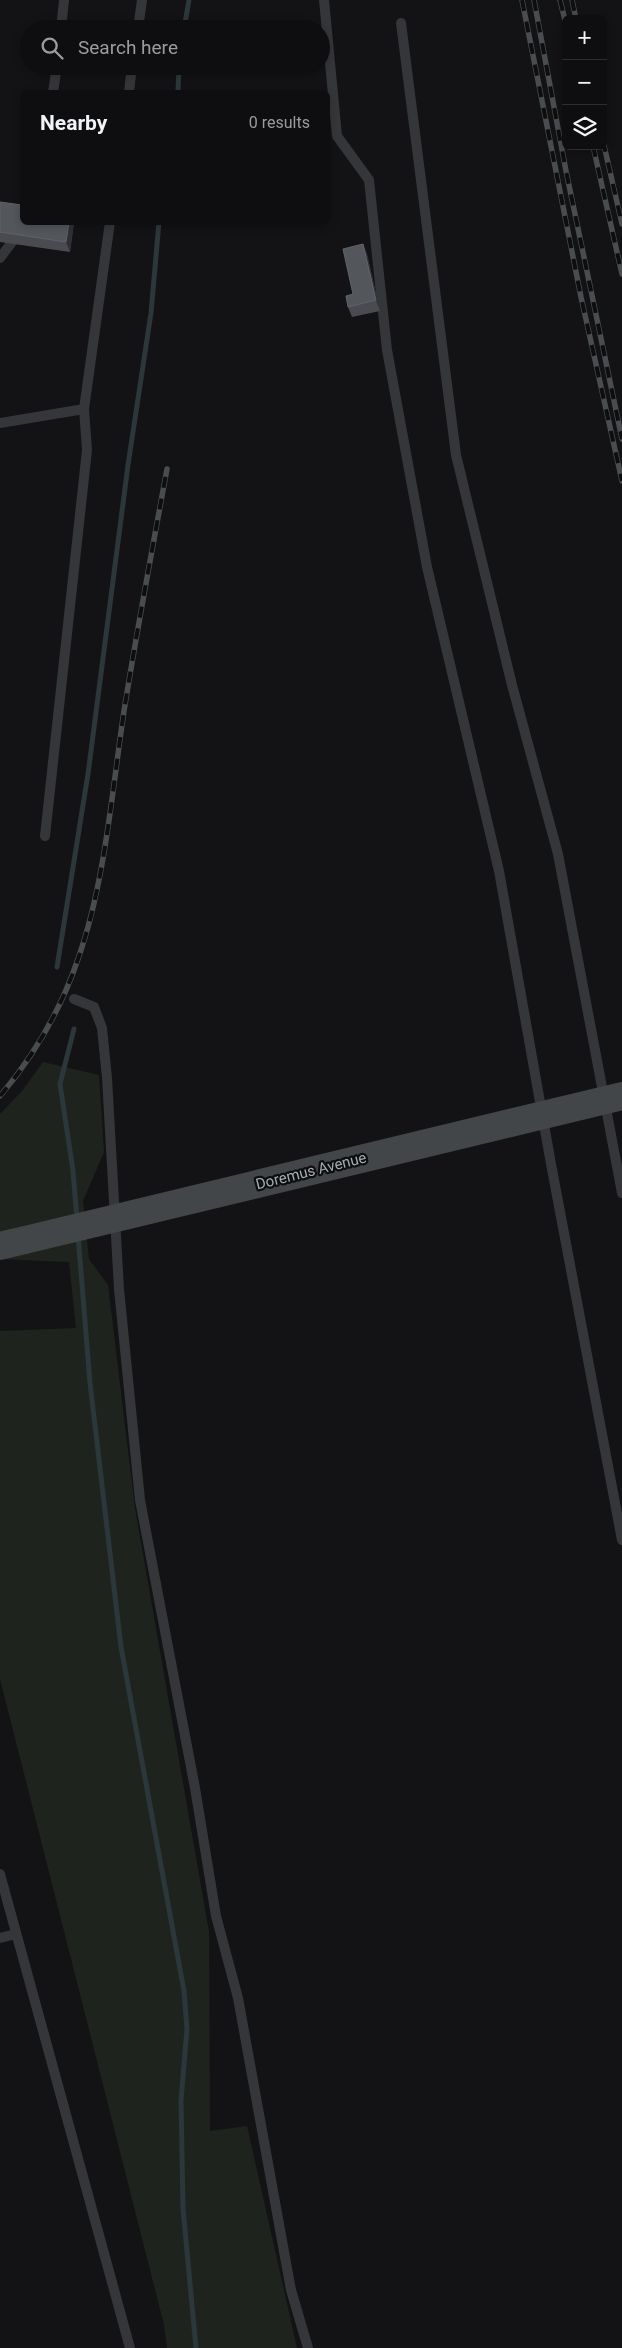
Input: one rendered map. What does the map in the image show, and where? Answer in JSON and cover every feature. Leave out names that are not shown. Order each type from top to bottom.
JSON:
[{"type":"main road","name":"Doremus Avenue","points":[[12,1243],[622,1096]]},
{"type":"lane","points":[[62,20],[64,0]]},
{"type":"lane","points":[[139,20],[142,0]]},
{"type":"lane","points":[[324,0],[326,20]]},
{"type":"lane","points":[[401,23],[456,455],[512,684],[558,854],[622,1193]]},
{"type":"lane","points":[[330,63],[337,136],[369,180],[388,350],[426,557],[499,871],[551,1164],[622,1540]]},
{"type":"lane","points":[[53,90],[56,75]]},
{"type":"lane","points":[[129,90],[131,75]]},
{"type":"lane","points":[[0,258],[25,225]]},
{"type":"lane","points":[[45,836],[87,450],[84,409],[110,225]]},
{"type":"lane","points":[[0,423],[84,409]]},
{"type":"lane","points":[[74,999],[94,1007],[102,1028],[108,1078],[119,1289],[140,1500],[195,1788],[216,1916],[238,1998],[291,2290],[308,2348]]},
{"type":"lane","points":[[0,1874],[130,2348]]},
{"type":"lane","points":[[0,1938],[16,1934]]},
{"type":"shaded area","points":[[43,1062],[99,1075],[104,1152],[83,1201],[89,1259],[108,1285],[135,1508],[209,1932],[210,2131],[247,2126],[297,2348],[167,2348],[164,2325],[0,1679],[0,1331],[76,1328],[69,1262],[0,1259],[0,1114],[22,1091]]},
{"type":"building","points":[[0,202],[20,205],[20,225],[69,225],[66,242],[0,232]]},
{"type":"building","points":[[363,244],[376,300],[348,307],[346,296],[353,294],[343,249]]},
{"type":"waterway","points":[[186,20],[189,0]]},
{"type":"waterway","points":[[178,90],[179,75]]},
{"type":"waterway","points":[[57,967],[88,774],[128,465],[151,313],[159,225]]},
{"type":"waterway","points":[[74,1029],[60,1084],[73,1171],[77,1219]]},
{"type":"waterway","points":[[78,1235],[90,1383],[121,1647],[184,1991],[187,2029],[181,2100],[183,2208],[196,2348]]},
{"type":"railway","points":[[522,0],[581,297],[622,481]]},
{"type":"railway","points":[[534,0],[566,171],[622,439]]},
{"type":"railway","points":[[560,0],[564,15]]},
{"type":"railway","points":[[572,0],[575,15]]},
{"type":"railway","points":[[594,150],[622,274]]},
{"type":"railway","points":[[605,150],[622,224]]},
{"type":"railway","points":[[0,1096],[24,1065],[55,1014],[71,978],[87,930],[107,836],[124,711],[167,469]]}]
